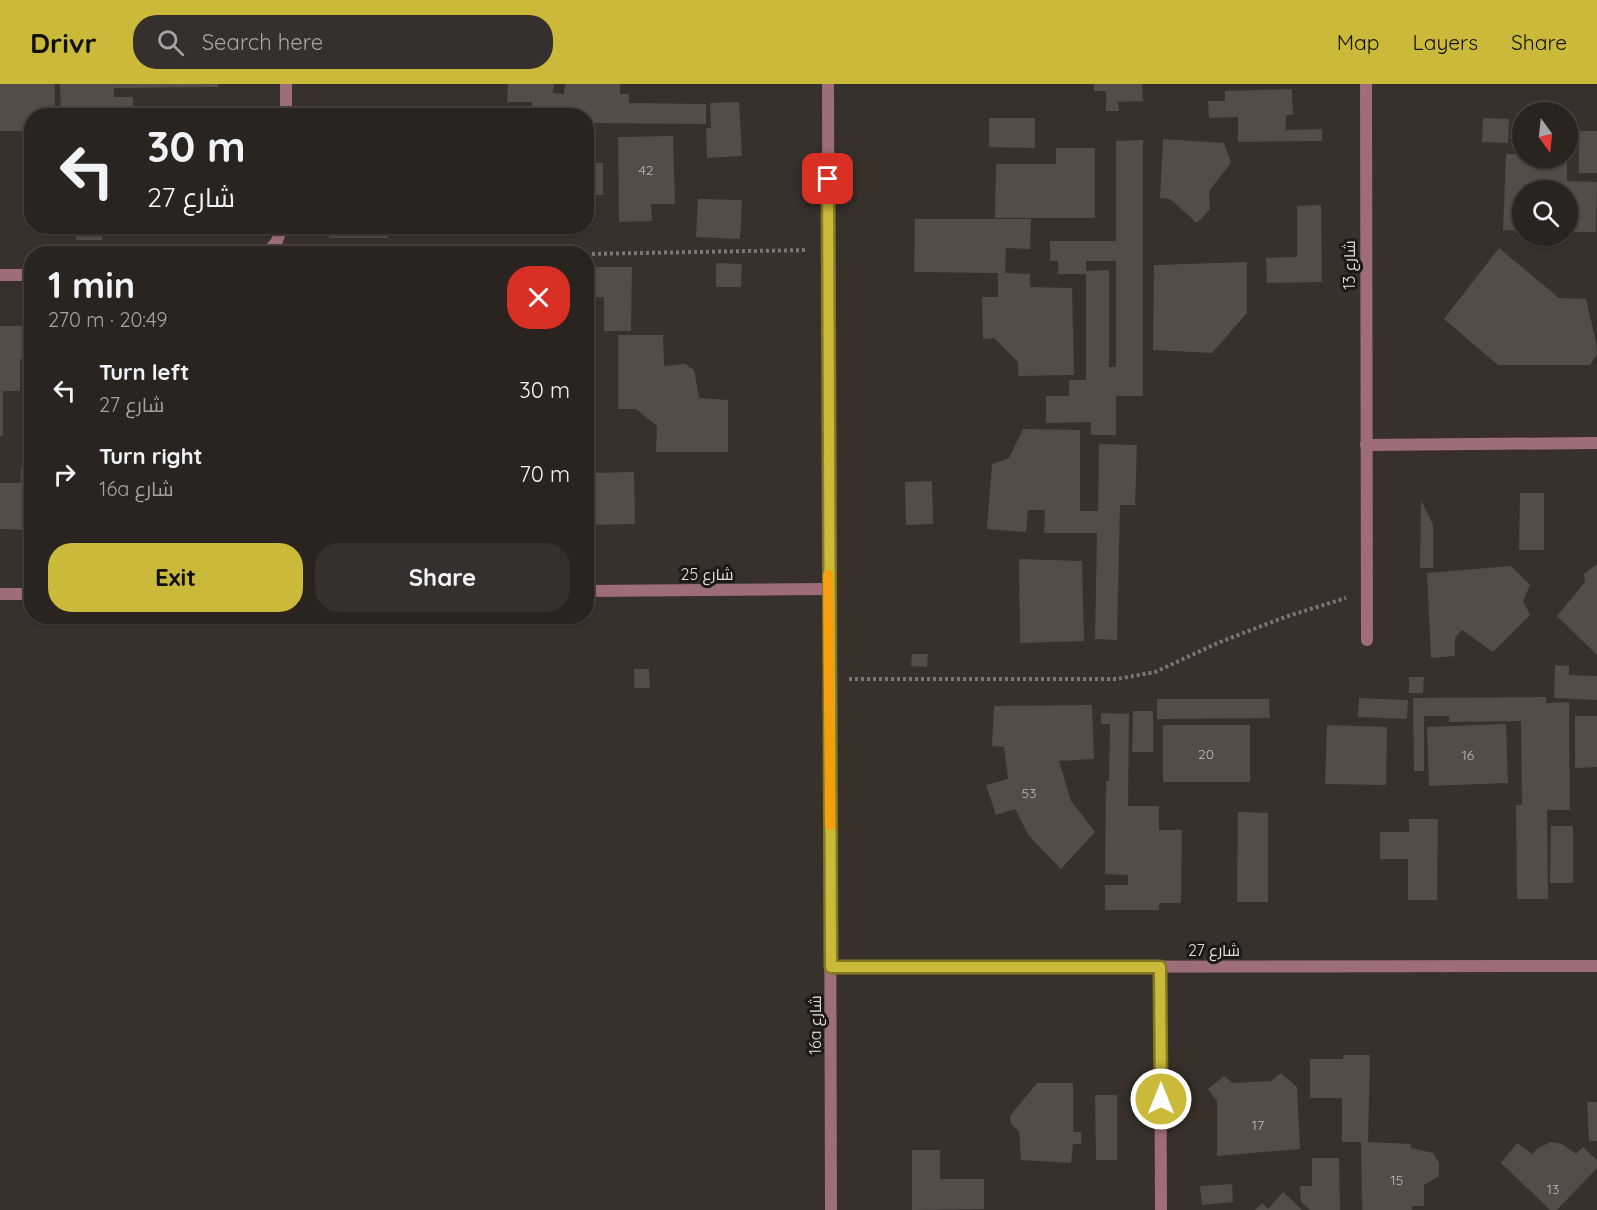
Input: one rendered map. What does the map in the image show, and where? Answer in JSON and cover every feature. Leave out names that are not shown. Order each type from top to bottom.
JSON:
[{"type":"street","points":[[286,84],[286,108]]},
{"type":"street","name":"16a شارع","points":[[828,84],[831,1210]]},
{"type":"street","name":"شارع 13","points":[[1366,84],[1367,640]]},
{"type":"street","points":[[0,275],[24,275]]},
{"type":"street","points":[[1366,445],[1597,443]]},
{"type":"street","name":"شارع 25","points":[[594,591],[828,590]]},
{"type":"street","points":[[0,594],[24,594]]},
{"type":"street","name":"شارع 27","points":[[831,967],[1597,966]]},
{"type":"street","points":[[1160,967],[1161,1210]]},
{"type":"path","points":[[594,254],[827,250]]},
{"type":"path","points":[[829,679],[1118,679],[1155,672],[1220,642],[1285,617],[1367,592]]},
{"type":"building","points":[[0,84],[55,84],[55,108],[24,108],[24,131],[0,131]]},
{"type":"building","points":[[60,84],[218,84],[218,87],[114,88],[114,97],[133,97],[133,106],[61,108]]},
{"type":"building","points":[[508,84],[554,84],[553,93],[564,94],[565,84],[620,84],[620,94],[629,94],[629,103],[706,104],[706,124],[594,123],[594,108],[532,108],[532,102],[507,102]]},
{"type":"building","points":[[1094,84],[1142,84],[1143,101],[1118,102],[1119,111],[1106,111],[1106,91],[1094,91]]},
{"type":"building","points":[[1292,89],[1293,115],[1286,115],[1286,130],[1322,129],[1322,141],[1238,142],[1238,117],[1209,118],[1208,101],[1225,101],[1225,91]]},
{"type":"building","points":[[739,102],[742,156],[707,158],[706,128],[711,128],[710,103]]},
{"type":"building","points":[[330,106],[396,106],[396,108],[330,108]]},
{"type":"building","points":[[989,118],[1035,118],[1035,148],[989,147]]},
{"type":"building","points":[[1483,118],[1509,119],[1508,143],[1482,142]]},
{"type":"building","points":[[1579,131],[1597,131],[1597,173],[1579,173]]},
{"type":"building","points":[[673,136],[675,204],[651,204],[652,221],[619,222],[618,137]]},
{"type":"building","points":[[1163,139],[1224,143],[1231,163],[1209,191],[1210,209],[1197,223],[1170,199],[1160,198]]},
{"type":"building","points":[[1143,140],[1143,396],[1116,396],[1116,435],[1091,435],[1091,422],[1046,423],[1046,396],[1069,396],[1069,380],[1086,380],[1086,274],[1058,274],[1058,261],[1050,261],[1050,241],[1116,241],[1116,141]],"holes":[[[1086,261],[1116,261],[1116,367],[1109,367],[1109,270],[1086,271]]]},
{"type":"building","points":[[1056,148],[1095,148],[1095,218],[995,218],[996,164],[1056,164]]},
{"type":"building","points":[[1506,154],[1512,154],[1512,168],[1567,168],[1567,180],[1512,180],[1512,230],[1503,230]]},
{"type":"building","points":[[594,163],[603,163],[603,195],[594,195]]},
{"type":"building","points":[[1578,181],[1597,182],[1596,232],[1578,232]]},
{"type":"building","points":[[698,199],[742,200],[740,239],[696,237]]},
{"type":"building","points":[[1321,205],[1322,282],[1267,283],[1266,258],[1297,257],[1297,206]]},
{"type":"building","points":[[915,219],[1031,219],[1030,249],[1006,248],[1005,273],[1030,274],[1030,287],[1072,288],[1074,375],[1018,376],[1018,362],[994,338],[983,339],[982,297],[998,297],[998,273],[914,272]]},
{"type":"building","points":[[76,234],[102,234],[102,240],[76,240]]},
{"type":"building","points":[[329,234],[388,234],[388,238],[329,238]]},
{"type":"building","points":[[1499,248],[1559,298],[1586,299],[1597,354],[1590,365],[1498,365],[1444,319]]},
{"type":"building","points":[[1247,262],[1247,313],[1212,353],[1153,350],[1154,265]]},
{"type":"building","points":[[716,263],[742,264],[741,287],[716,287]]},
{"type":"building","points":[[594,267],[632,267],[631,331],[604,331],[604,297],[594,297]]},
{"type":"building","points":[[0,326],[24,326],[24,359],[20,359],[20,391],[3,391],[3,436],[0,436]]},
{"type":"building","points":[[618,335],[663,335],[664,366],[685,364],[694,370],[699,398],[728,400],[728,452],[656,452],[657,426],[636,409],[618,409]]},
{"type":"building","points":[[1023,429],[1080,430],[1080,511],[1098,511],[1099,444],[1137,445],[1135,505],[1120,505],[1117,640],[1095,639],[1097,533],[1044,533],[1045,510],[1028,510],[1026,532],[987,529],[992,464],[1009,458]]},
{"type":"building","points":[[21,468],[24,468],[24,530],[0,529],[0,483],[21,483]]},
{"type":"building","points":[[634,472],[635,524],[594,525],[594,473]]},
{"type":"building","points":[[932,481],[933,524],[906,525],[905,482]]},
{"type":"building","points":[[1520,493],[1544,493],[1544,550],[1519,550]]},
{"type":"building","points":[[1421,500],[1433,525],[1433,568],[1420,568]]},
{"type":"building","points":[[1019,559],[1082,561],[1084,641],[1020,643]]},
{"type":"building","points":[[1597,564],[1597,655],[1557,616],[1585,582],[1584,574]]},
{"type":"building","points":[[1511,566],[1530,585],[1523,601],[1530,615],[1493,652],[1462,630],[1455,638],[1455,656],[1431,658],[1427,573]]},
{"type":"building","points":[[912,654],[928,654],[927,667],[911,666]]},
{"type":"building","points":[[1555,665],[1569,666],[1569,675],[1597,676],[1597,700],[1554,698]]},
{"type":"building","points":[[634,669],[649,669],[650,688],[634,688]]},
{"type":"building","points":[[1409,677],[1424,677],[1423,693],[1409,693]]},
{"type":"building","points":[[1546,697],[1546,703],[1569,702],[1570,810],[1547,810],[1548,899],[1517,899],[1516,805],[1522,805],[1521,721],[1449,722],[1449,716],[1424,716],[1424,771],[1414,771],[1413,698]]},
{"type":"building","points":[[1359,698],[1408,700],[1407,719],[1358,717]]},
{"type":"building","points":[[1157,699],[1269,699],[1270,718],[1157,719]]},
{"type":"building","points":[[1092,705],[1094,759],[1059,761],[1071,801],[1095,832],[1061,869],[1029,836],[1015,809],[996,815],[986,785],[1008,779],[1004,747],[992,746],[994,706]]},
{"type":"building","points":[[1133,711],[1153,711],[1153,752],[1132,752]]},
{"type":"building","points":[[1101,713],[1129,714],[1128,806],[1159,806],[1159,830],[1182,830],[1181,903],[1159,903],[1159,910],[1105,910],[1105,885],[1128,885],[1128,875],[1105,874],[1106,781],[1109,781],[1110,724],[1101,724]]},
{"type":"building","points":[[1575,716],[1597,716],[1597,767],[1575,768]]},
{"type":"building","points":[[1506,724],[1508,783],[1429,786],[1427,727]]},
{"type":"building","points":[[1163,725],[1250,725],[1250,782],[1163,782]]},
{"type":"building","points":[[1327,725],[1387,727],[1386,785],[1325,784]]},
{"type":"building","points":[[1238,812],[1268,813],[1268,902],[1237,902]]},
{"type":"building","points":[[1409,819],[1438,819],[1437,900],[1408,900],[1408,859],[1380,859],[1380,832],[1409,832]]},
{"type":"building","points":[[1551,826],[1573,826],[1573,883],[1550,883]]},
{"type":"building","points":[[1343,1055],[1370,1055],[1368,1142],[1411,1144],[1411,1148],[1433,1153],[1439,1163],[1439,1176],[1424,1185],[1424,1206],[1412,1206],[1412,1210],[1362,1210],[1361,1142],[1342,1142],[1342,1098],[1310,1098],[1310,1059],[1343,1059]]},
{"type":"building","points":[[1281,1073],[1297,1087],[1300,1149],[1217,1156],[1217,1101],[1208,1089],[1224,1076],[1233,1083],[1271,1081]]},
{"type":"building","points":[[1037,1083],[1073,1083],[1073,1132],[1081,1132],[1081,1144],[1073,1144],[1071,1163],[1021,1160],[1019,1131],[1011,1124],[1010,1116]]},
{"type":"building","points":[[1095,1095],[1117,1095],[1117,1160],[1096,1160]]},
{"type":"building","points":[[1587,1102],[1597,1102],[1597,1141],[1589,1141]]},
{"type":"building","points":[[1551,1142],[1562,1144],[1576,1154],[1583,1147],[1597,1160],[1597,1168],[1557,1210],[1550,1210],[1501,1163],[1517,1143],[1532,1154],[1538,1148]]},
{"type":"building","points":[[912,1150],[940,1150],[940,1179],[984,1179],[984,1209],[912,1210]]},
{"type":"building","points":[[1312,1158],[1339,1158],[1340,1210],[1310,1210],[1301,1202],[1300,1186],[1312,1186]]},
{"type":"building","points":[[1232,1184],[1233,1202],[1202,1205],[1200,1186]]},
{"type":"building","points":[[1283,1192],[1302,1210],[1255,1210],[1262,1203],[1268,1209]]},
{"type":"slow traffic","points":[[828,575],[830,825]]},
{"type":"route","points":[[828,179],[831,967],[1160,967],[1161,1099]]}]
